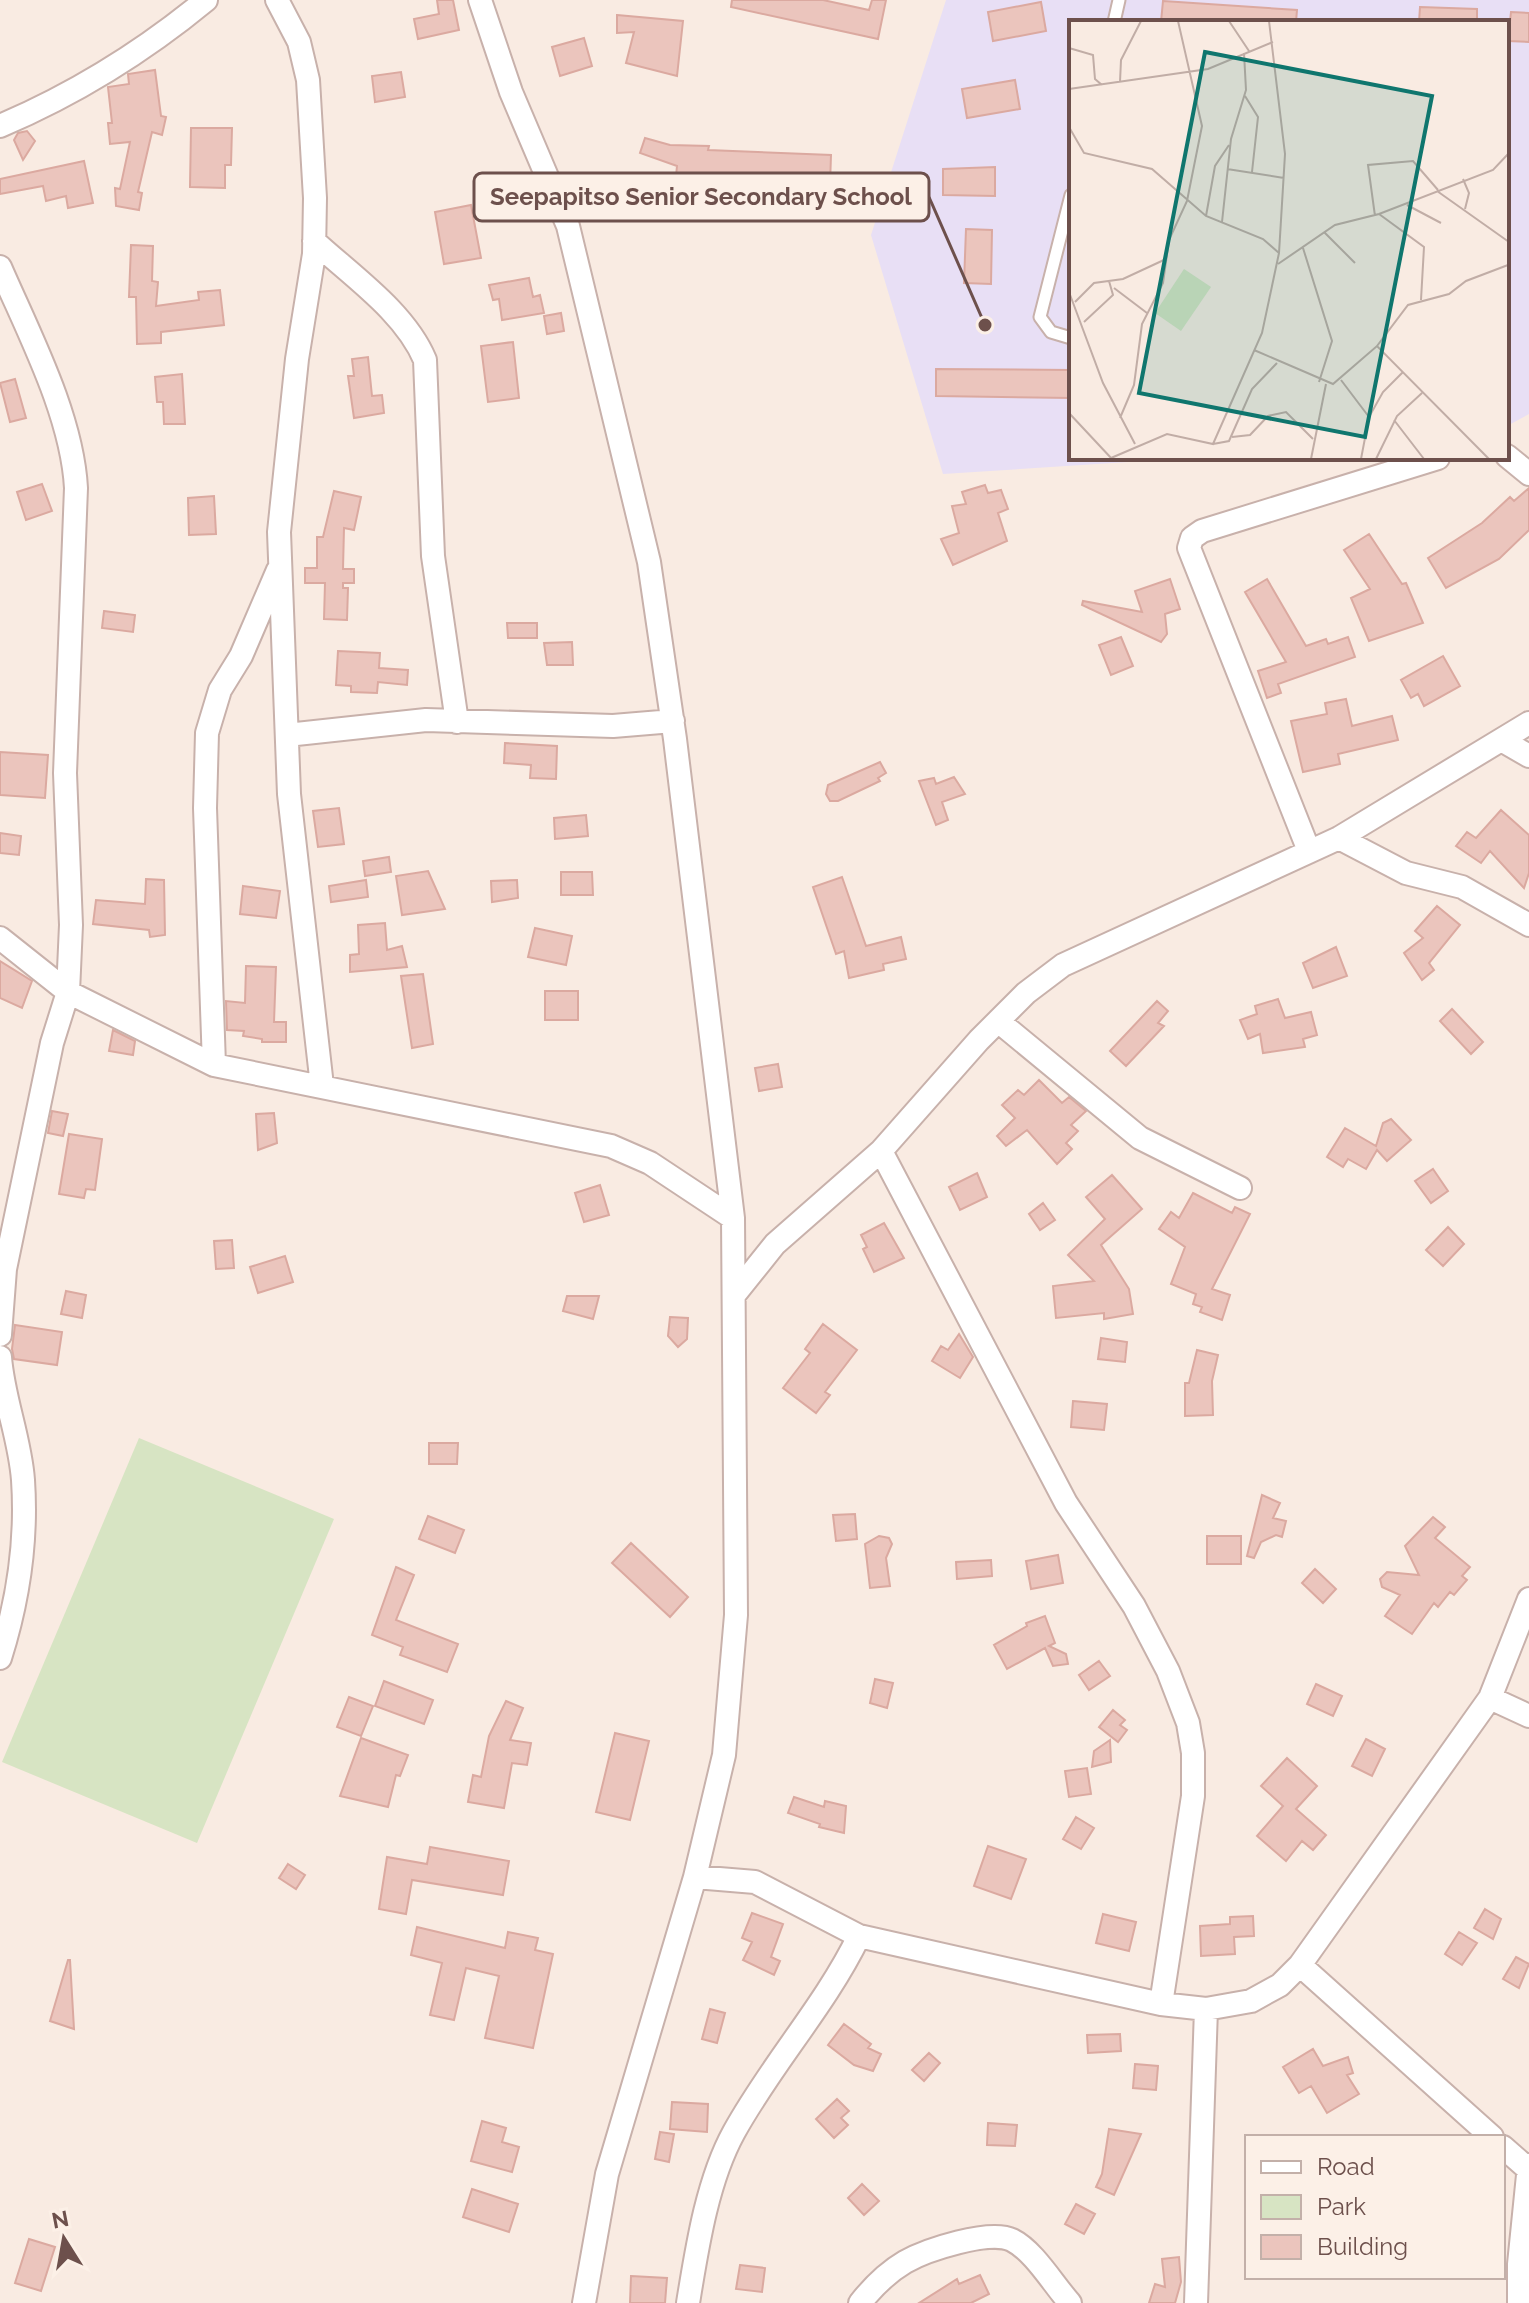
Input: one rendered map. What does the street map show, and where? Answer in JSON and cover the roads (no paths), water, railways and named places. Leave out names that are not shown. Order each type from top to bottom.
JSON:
[{"type":"street","points":[[0,126],[79,89],[134,55],[206,0]]},
{"type":"street","points":[[277,0],[299,42],[308,80],[314,241],[280,517],[280,564],[287,735],[302,928],[322,1086]]},
{"type":"street","points":[[480,0],[511,92],[568,226],[649,562],[673,721],[733,1218],[736,1615],[724,1755],[695,1877],[607,2174],[584,2303]]},
{"type":"street","points":[[314,241],[400,321],[418,343],[425,360],[433,556],[457,722]]},
{"type":"street","points":[[0,267],[43,367],[75,473],[65,773],[71,925],[68,992],[52,1043],[5,1269],[0,1335]]},
{"type":"street","points":[[1509,458],[1529,474]]},
{"type":"street","points":[[1309,851],[1189,548],[1192,538],[1202,531],[1432,460]]},
{"type":"street","points":[[214,1065],[205,808],[207,733],[220,690],[241,656],[280,564]]},
{"type":"street","points":[[287,735],[426,720],[613,726],[673,721]]},
{"type":"street","points":[[735,1294],[775,1244],[881,1151],[998,1021],[1063,965],[1339,838],[1529,723]]},
{"type":"street","points":[[1503,741],[1529,756]]},
{"type":"street","points":[[1339,838],[1406,873],[1462,887],[1529,925]]},
{"type":"street","points":[[0,938],[68,992],[214,1065],[622,1150],[650,1163],[733,1218]]},
{"type":"street","points":[[998,1021],[1140,1138],[1240,1188]]},
{"type":"street","points":[[881,1151],[1066,1503],[1134,1606],[1168,1671],[1188,1723],[1193,1753],[1193,1796],[1161,2004]]},
{"type":"street","points":[[0,1357],[4,1400],[23,1479],[21,1558],[10,1626],[0,1658]]},
{"type":"street","points":[[695,1877],[755,1882],[859,1936],[1161,2004],[1206,2009],[1251,2001],[1280,1985],[1300,1965],[1490,1698],[1529,1599]]},
{"type":"street","points":[[1490,1698],[1529,1716]]},
{"type":"street","points":[[688,2303],[714,2186],[732,2135],[767,2079],[838,1979],[859,1936]]},
{"type":"street","points":[[1300,1965],[1490,2135]]},
{"type":"street","points":[[1196,2303],[1206,2009]]},
{"type":"street","points":[[1505,2149],[1528,2167],[1519,2264],[1519,2303]]},
{"type":"street","points":[[860,2303],[871,2289],[905,2262],[936,2249],[999,2237],[1022,2248],[1070,2303]]},
{"type":"lane","points":[[1114,20],[1119,0]]},
{"type":"lane","points":[[1069,203],[1040,317],[1051,332],[1069,337]]},
{"type":"place","name":"Seepapitso Senior Secondary School","points":[[985,325]]}]
